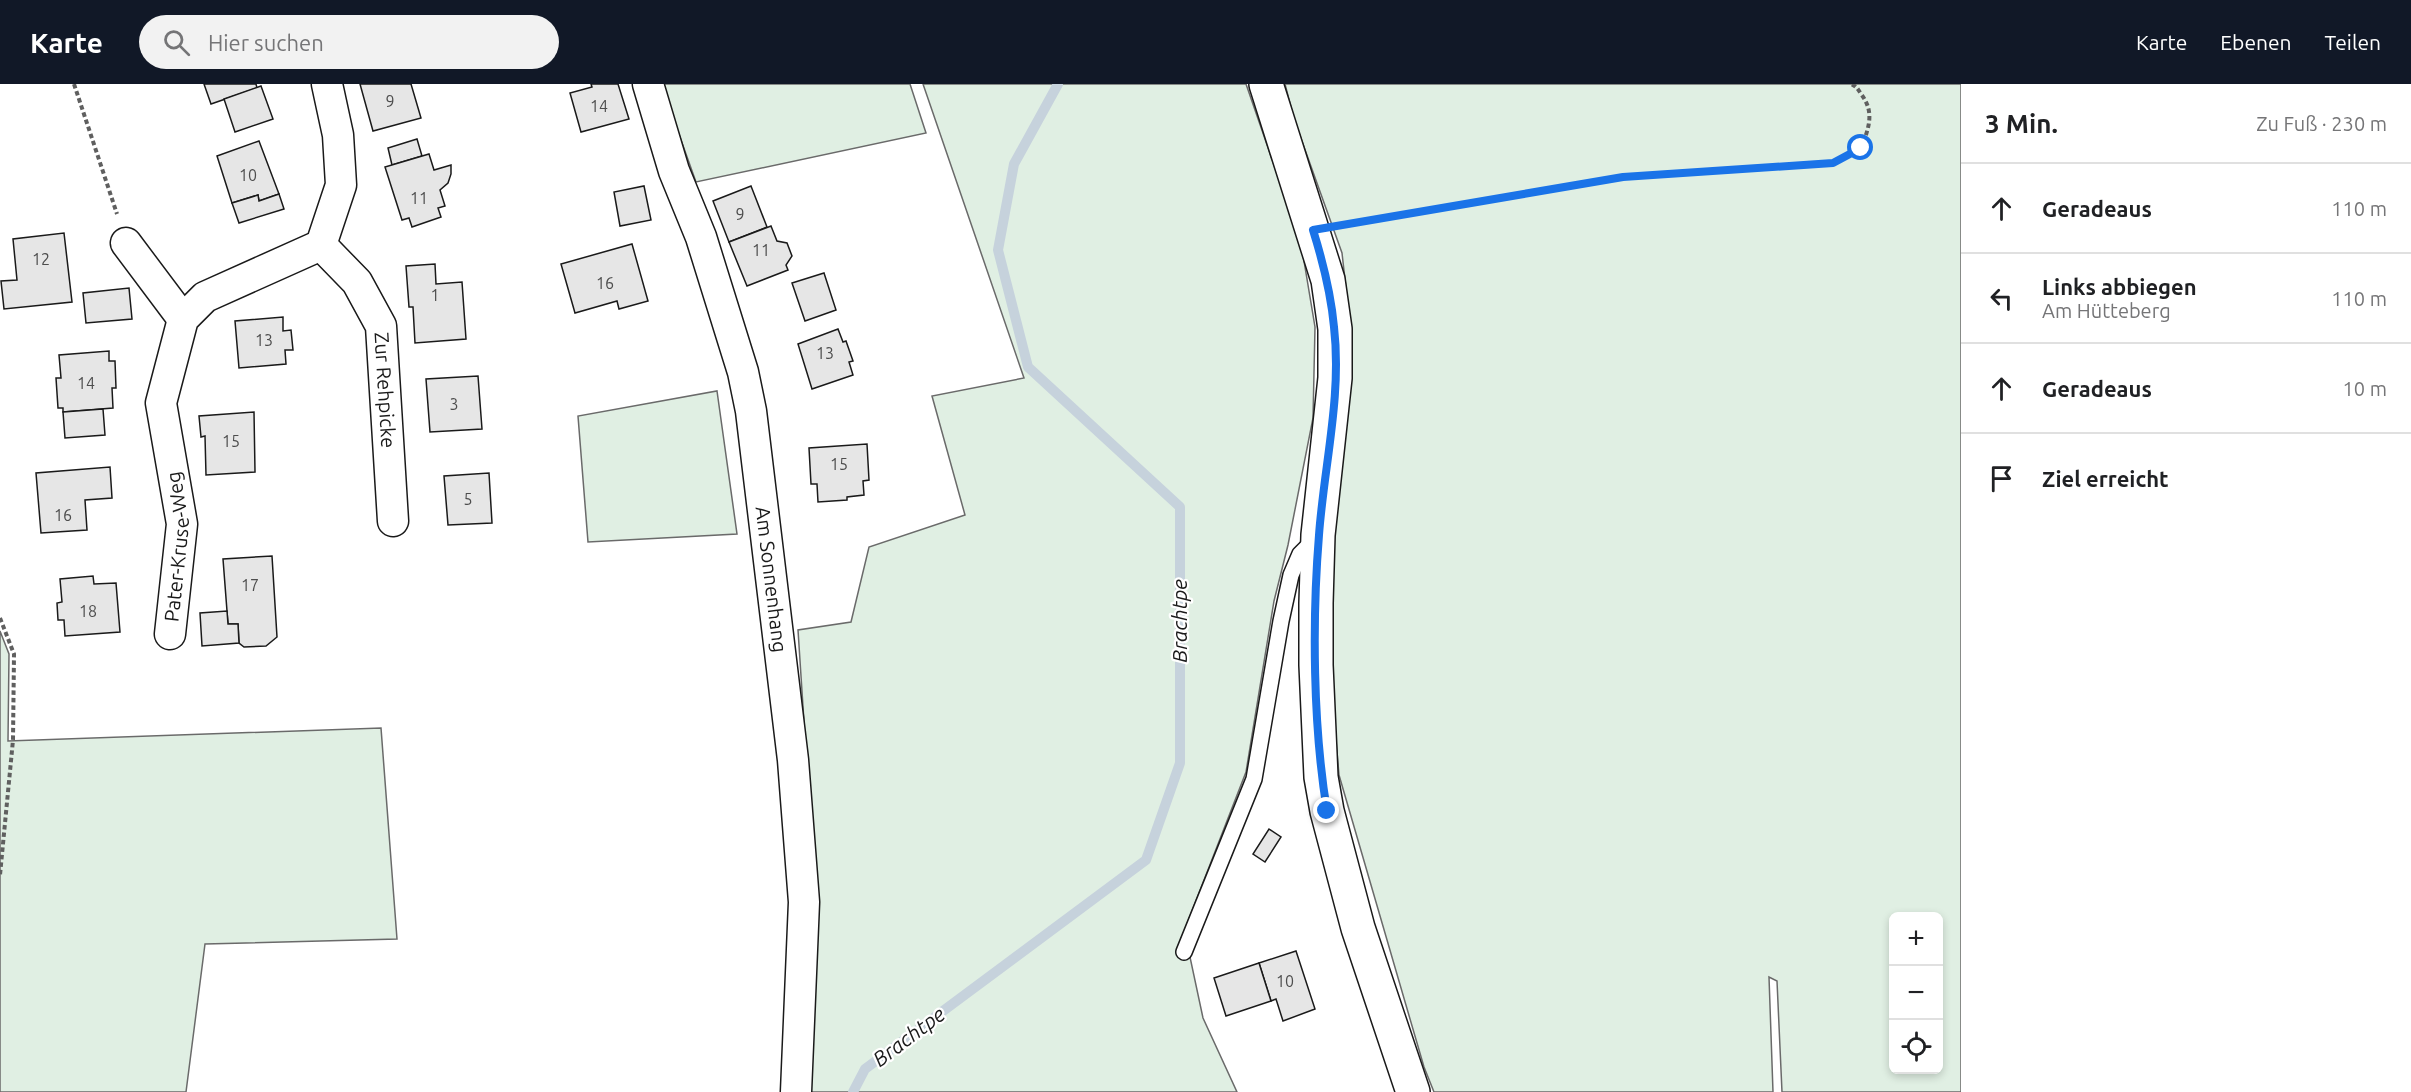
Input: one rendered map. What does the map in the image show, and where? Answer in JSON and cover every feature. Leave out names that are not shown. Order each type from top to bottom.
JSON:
[{"type":"main road","points":[[1266,84],[1328,280],[1335,329],[1335,378],[1318,535],[1316,665],[1321,777],[1327,811],[1358,928],[1413,1092]]},
{"type":"street","points":[[126,243],[183,319],[206,297],[321,245],[341,185],[338,135],[327,84]]},
{"type":"street","name":"Am Sonnenhang","points":[[648,84],[674,171],[701,237],[743,372],[751,411],[793,760],[804,902],[796,1092]]},
{"type":"street","name":"Zur Rehpicke","points":[[321,245],[357,282],[381,326],[393,521]]},
{"type":"street","name":"Pater-Kruse-Weg","points":[[170,634],[182,524],[161,403],[183,319]]},
{"type":"lane","points":[[1184,952],[1254,779],[1291,575],[1300,554],[1318,535]]},
{"type":"path","points":[[74,84],[126,243]]},
{"type":"path","points":[[1313,230],[1623,177],[1833,163],[1861,148],[1870,124],[1869,104],[1855,85],[1851,84]]},
{"type":"path","points":[[0,618],[14,654],[13,740],[0,875]]},
{"type":"green space","points":[[661,84],[910,84],[926,133],[696,182]]},
{"type":"green space","points":[[923,84],[1246,84],[1301,243],[1315,327],[1313,418],[1288,545],[1274,601],[1246,772],[1180,942],[1190,957],[1203,1018],[1237,1092],[807,1092],[816,906],[798,630],[851,622],[869,547],[965,515],[932,396],[1024,378]]},
{"type":"green space","points":[[1285,84],[1961,84],[1961,1092],[1782,1092],[1777,981],[1769,977],[1773,1092],[1434,1092],[1424,1067],[1339,775],[1322,580],[1350,324],[1342,253],[1294,119]]},
{"type":"green space","points":[[717,391],[737,534],[588,542],[578,416]]},
{"type":"green space","points":[[0,631],[9,654],[8,741],[381,728],[397,939],[205,944],[186,1092],[0,1092]]},
{"type":"building","points":[[204,84],[256,84],[257,88],[211,104]]},
{"type":"building","points":[[360,84],[411,84],[421,118],[373,131]]},
{"type":"building","points":[[591,84],[618,84],[629,119],[581,132],[570,93],[592,87]]},
{"type":"building","points":[[261,86],[273,119],[235,132],[224,99]]},
{"type":"building","points":[[417,139],[422,156],[392,165],[388,148]]},
{"type":"building","points":[[259,141],[279,194],[259,201],[258,195],[232,203],[217,156]]},
{"type":"building","points":[[429,154],[434,170],[451,165],[448,183],[440,190],[445,206],[438,208],[441,217],[412,227],[409,218],[402,220],[385,167]]},
{"type":"building","points":[[644,186],[651,220],[620,226],[614,192]]},
{"type":"building","points":[[751,186],[767,227],[729,242],[713,201]]},
{"type":"building","points":[[279,194],[284,209],[239,223],[232,203],[258,195],[259,201]]},
{"type":"building","points":[[771,226],[777,241],[787,243],[792,256],[786,265],[788,270],[747,286],[729,242]]},
{"type":"building","points":[[64,233],[72,302],[4,309],[1,281],[17,280],[13,239]]},
{"type":"building","points":[[632,244],[648,301],[619,309],[617,301],[575,313],[561,264]]},
{"type":"building","points":[[435,264],[436,284],[462,282],[466,339],[415,343],[413,307],[409,307],[406,266]]},
{"type":"building","points":[[824,273],[836,310],[805,321],[792,283]]},
{"type":"building","points":[[129,288],[132,319],[86,323],[83,293]]},
{"type":"building","points":[[283,317],[283,331],[291,330],[293,350],[285,350],[286,364],[239,368],[235,321]]},
{"type":"building","points":[[838,329],[843,342],[846,341],[853,361],[849,362],[853,375],[812,389],[798,344]]},
{"type":"building","points":[[109,351],[109,361],[115,361],[116,388],[112,388],[113,408],[63,412],[63,408],[58,408],[56,378],[61,378],[59,355]]},
{"type":"building","points":[[478,376],[482,429],[430,432],[426,379]]},
{"type":"building","points":[[103,409],[105,435],[65,438],[63,412]]},
{"type":"building","points":[[254,412],[255,472],[206,475],[205,436],[201,437],[199,416]]},
{"type":"building","points":[[867,444],[869,480],[863,481],[864,495],[847,497],[847,500],[818,502],[817,484],[811,484],[809,448]]},
{"type":"building","points":[[110,467],[112,498],[85,500],[87,530],[41,533],[36,473]]},
{"type":"building","points":[[489,473],[492,523],[448,525],[444,476]]},
{"type":"building","points":[[272,556],[277,637],[266,646],[244,647],[239,643],[238,624],[228,624],[223,559]]},
{"type":"building","points":[[93,576],[94,584],[116,583],[120,632],[65,636],[64,620],[58,620],[57,603],[62,602],[60,579]]},
{"type":"building","points":[[227,611],[228,624],[238,624],[239,643],[202,646],[200,613]]},
{"type":"building","points":[[1269,829],[1281,837],[1265,862],[1253,854]]},
{"type":"building","points":[[1296,951],[1315,1009],[1283,1021],[1276,999],[1271,1001],[1259,963]]},
{"type":"building","points":[[1259,963],[1271,1001],[1226,1016],[1214,978]]},
{"type":"waterway","name":"Brachtpe","points":[[853,1092],[865,1069],[1146,860],[1180,763],[1180,507],[1028,367],[998,250],[1014,164],[1058,84]]},
{"type":"route","points":[[1327,811],[1321,777],[1316,603],[1318,535],[1335,378],[1335,329],[1328,280],[1313,230],[1623,177],[1833,163],[1861,148]]}]
